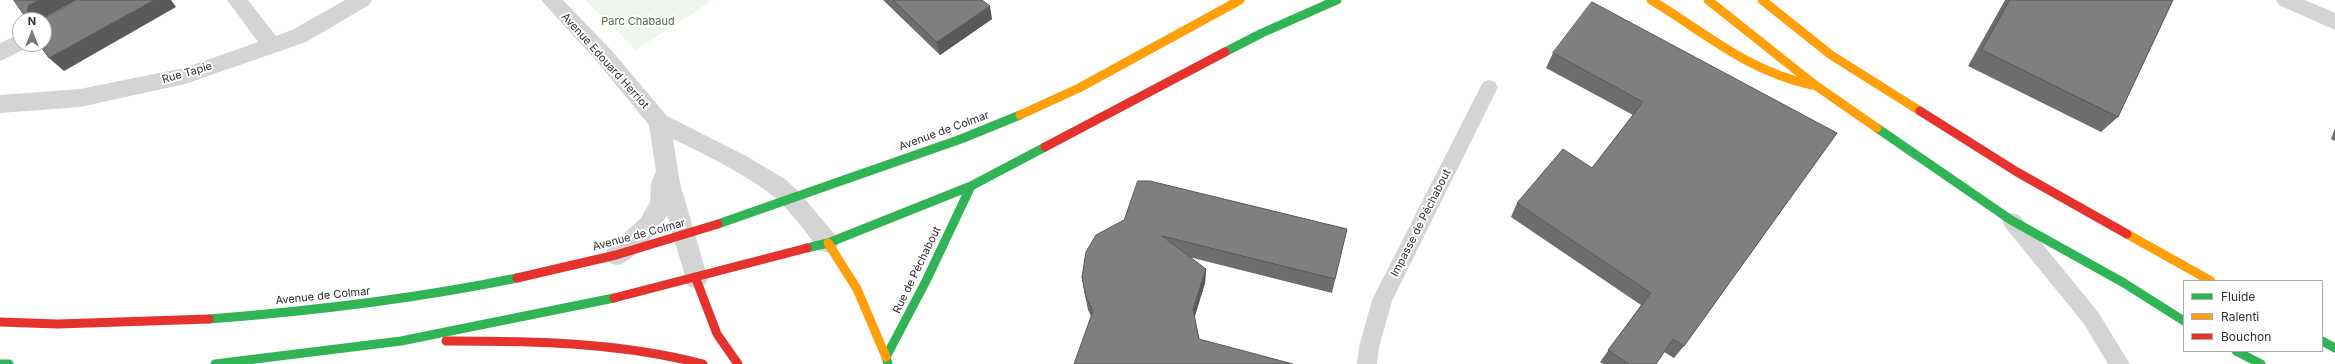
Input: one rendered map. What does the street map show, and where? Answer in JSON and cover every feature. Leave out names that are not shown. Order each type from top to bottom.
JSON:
[{"type":"main road","name":"Avenue de Colmar","points":[[0,322],[58,324],[177,321],[322,310],[463,290],[616,255],[683,236],[791,199],[961,139],[1007,121],[1079,88],[1240,0]]},
{"type":"main road","points":[[1262,33],[1312,0]]},
{"type":"main road","points":[[214,364],[401,341],[594,303],[696,279],[828,243],[971,186],[1262,33],[1337,0]]},
{"type":"main road","points":[[1651,0],[1751,65],[1796,84],[1815,85]]},
{"type":"main road","points":[[1708,0],[1815,85],[2012,220],[2124,283],[2183,320]]},
{"type":"main road","points":[[1762,0],[1831,55],[2011,168],[2209,280]]},
{"type":"main road","name":"Rue de Péchabout","points":[[887,360],[971,186]]},
{"type":"main road","points":[[828,243],[857,288],[887,360]]},
{"type":"main road","points":[[696,279],[714,332],[723,349],[738,364]]},
{"type":"main road","points":[[401,341],[564,342],[659,351],[703,364]]},
{"type":"main road","points":[[2323,342],[2335,348]]},
{"type":"main road","points":[[2238,352],[2261,364]]},
{"type":"main road","points":[[0,364],[9,364]]},
{"type":"street","points":[[237,0],[272,45]]},
{"type":"street","name":"Rue Tapie","points":[[0,104],[80,98],[185,76],[300,36],[362,0]]},
{"type":"street","name":"Avenue Edouard Herriot","points":[[551,0],[606,58],[659,122]]},
{"type":"street","points":[[2286,0],[2335,22]]},
{"type":"street","points":[[0,53],[12,46]]},
{"type":"street","points":[[659,122],[666,171],[696,279]]},
{"type":"street","points":[[659,122],[736,161],[777,186],[791,199],[828,243]]},
{"type":"street","points":[[616,255],[648,227],[661,202],[661,184],[666,171]]},
{"type":"lane","name":"Impasse de Péchabout","points":[[1367,364],[1369,347],[1382,300],[1489,87]]},
{"type":"lane","points":[[2012,220],[2091,318],[2120,364]]},
{"type":"green space","name":"Parc Chabaud","points":[[585,0],[713,0],[636,50]]},
{"type":"building","points":[[14,0],[39,0],[28,6],[28,12],[22,12]]},
{"type":"building","points":[[80,0],[154,0],[49,58],[45,52],[52,52],[52,14]]},
{"type":"building","points":[[893,0],[982,0],[990,6],[937,42]]},
{"type":"building","points":[[2010,0],[2173,0],[2118,117],[1982,50]]},
{"type":"building","points":[[1592,2],[1837,133],[1684,346],[1673,339],[1656,364],[1629,364],[1608,350],[1651,293],[1517,203],[1563,149],[1592,168],[1643,102],[1553,53]]},
{"type":"building","points":[[1138,181],[1150,181],[1347,229],[1335,279],[1162,236],[1206,269],[1193,309],[1199,339],[1293,364],[1074,364],[1093,311],[1086,297],[1082,277],[1086,252],[1096,235],[1124,220]]},
{"type":"traffic: fast","points":[[1225,52],[1262,33],[1337,0]]},
{"type":"traffic: fast","points":[[718,224],[961,139],[1020,115]]},
{"type":"traffic: fast","points":[[1877,128],[2011,220],[2124,283],[2183,320]]},
{"type":"traffic: fast","points":[[807,248],[828,243],[971,186],[1045,147]]},
{"type":"traffic: fast","points":[[888,364],[886,357],[926,281],[971,186]]},
{"type":"traffic: fast","points":[[209,319],[402,299],[517,278]]},
{"type":"traffic: fast","points":[[215,364],[401,341],[614,298]]},
{"type":"traffic: fast","points":[[2323,342],[2335,348]]},
{"type":"traffic: fast","points":[[2238,352],[2261,364]]},
{"type":"traffic: fast","points":[[0,364],[9,364]]},
{"type":"traffic: slow","points":[[1020,115],[1079,88],[1240,0]]},
{"type":"traffic: slow","points":[[1651,0],[1747,62],[1788,80],[1812,85]]},
{"type":"traffic: slow","points":[[1708,0],[1815,85],[1877,128]]},
{"type":"traffic: slow","points":[[1762,0],[1831,55],[1920,111]]},
{"type":"traffic: slow","points":[[2127,234],[2209,280]]},
{"type":"traffic: slow","points":[[828,243],[857,289],[886,357]]},
{"type":"traffic: jam","points":[[1045,147],[1225,52]]},
{"type":"traffic: jam","points":[[1920,111],[2017,172],[2127,234]]},
{"type":"traffic: jam","points":[[517,278],[616,255],[718,224]]},
{"type":"traffic: jam","points":[[614,298],[807,248]]},
{"type":"traffic: jam","points":[[696,279],[717,334],[738,364]]},
{"type":"traffic: jam","points":[[0,322],[58,324],[209,319]]},
{"type":"traffic: jam","points":[[446,341],[576,343],[640,350],[703,364]]}]
